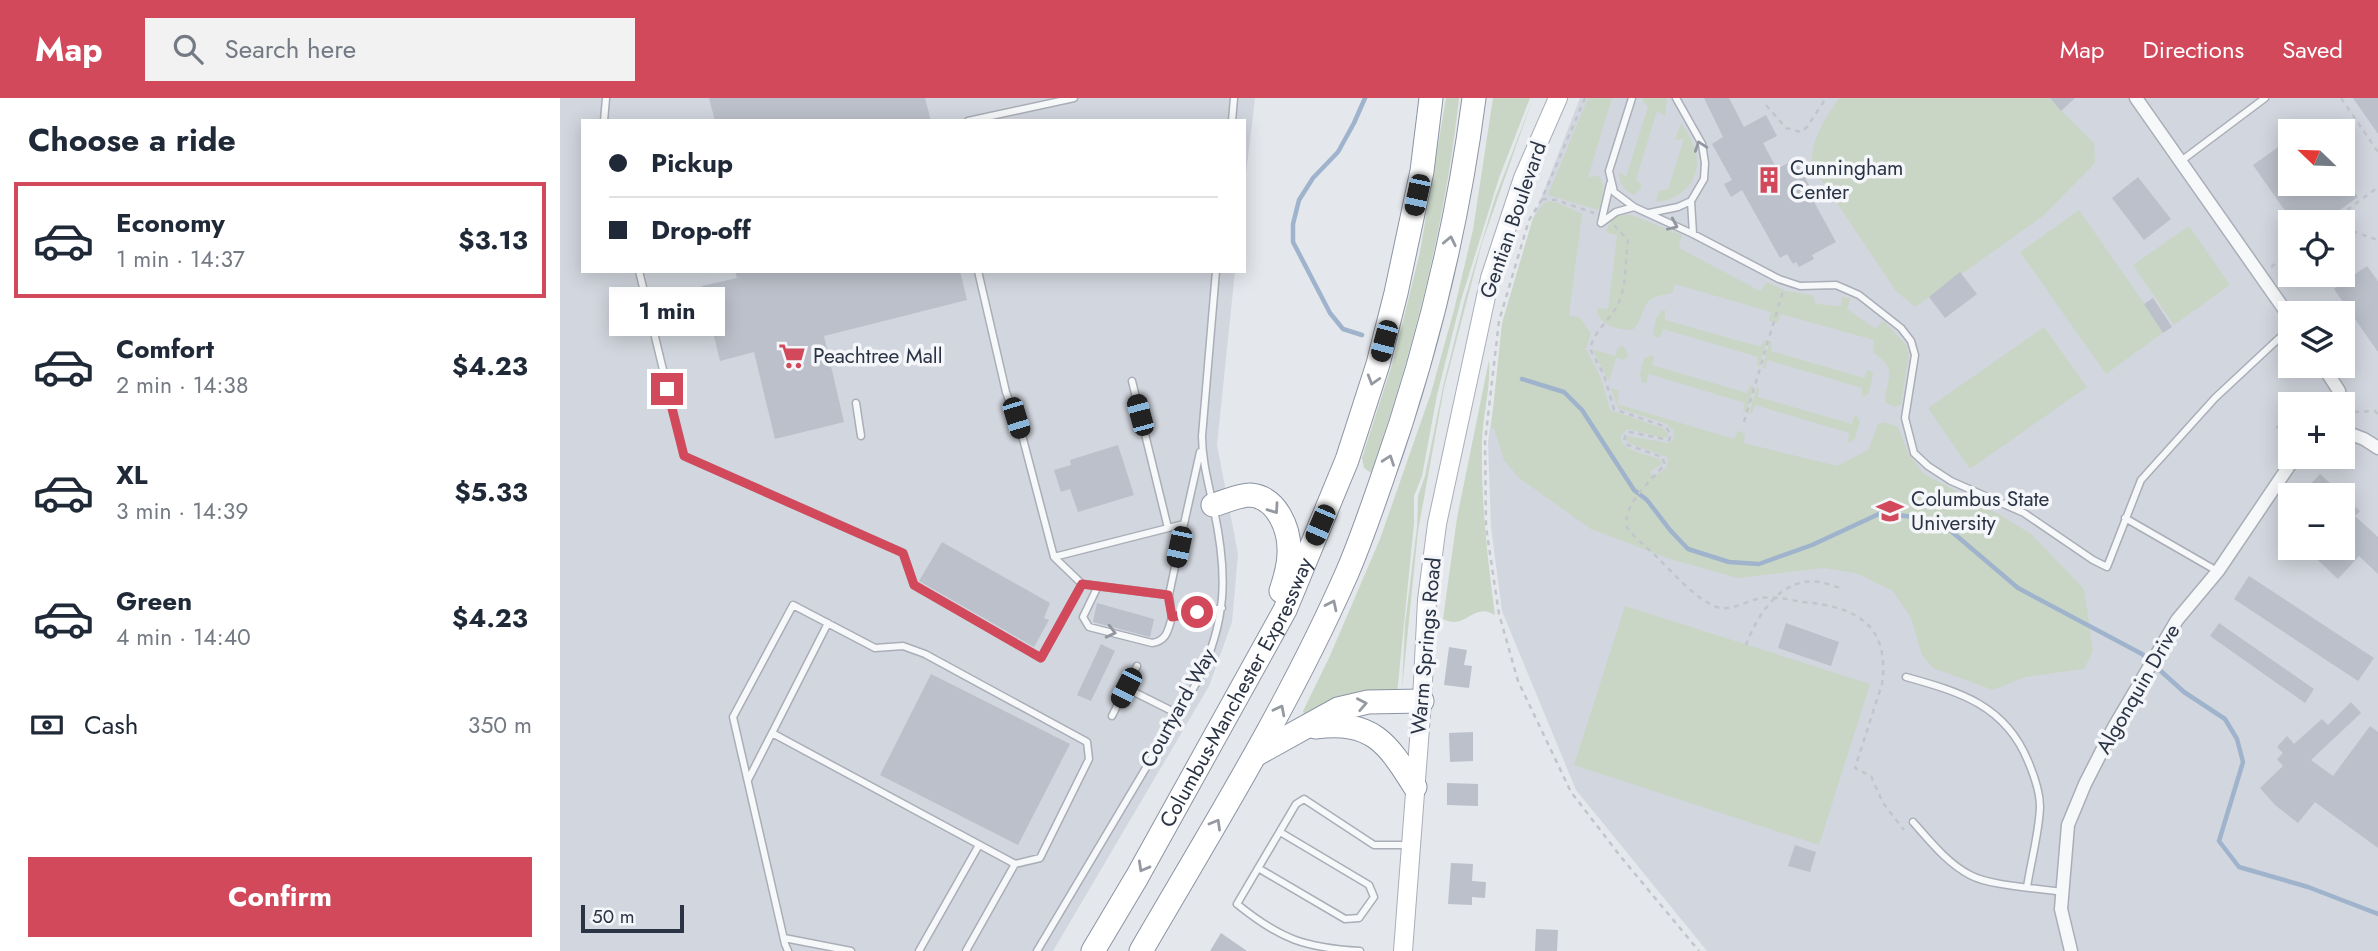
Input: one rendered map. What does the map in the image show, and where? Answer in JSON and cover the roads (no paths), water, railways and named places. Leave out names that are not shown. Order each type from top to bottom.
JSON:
[{"type":"highway","name":"Columbus-Manchester Expressway","points":[[1093,951],[1144,865],[1285,610],[1347,460],[1378,364],[1396,293],[1422,171],[1431,98]]},
{"type":"highway","name":"Columbus-Manchester Expressway","points":[[1141,951],[1257,754],[1347,573],[1394,446],[1423,356],[1465,172],[1474,98]]},
{"type":"highway","points":[[1213,505],[1248,495],[1267,499],[1279,513],[1287,535],[1289,554],[1285,579],[1267,643]]},
{"type":"highway","points":[[1257,754],[1338,709],[1368,702],[1422,701]]},
{"type":"highway","points":[[1305,728],[1340,724],[1371,734],[1392,750],[1415,787]]},
{"type":"main road","name":"Gentian Boulevard","points":[[1475,344],[1490,278],[1522,178],[1558,98]]},
{"type":"main road","name":"Warm Springs Road","points":[[1403,951],[1427,600],[1437,524],[1475,344]]},
{"type":"street","points":[[2136,98],[2278,301]]},
{"type":"street","points":[[2355,436],[2378,447]]},
{"type":"street","name":"Algonquin Drive","points":[[2071,951],[2061,909],[2068,825],[2085,783],[2177,620],[2218,571],[2287,469]]},
{"type":"lane","points":[[604,119],[606,98]]},
{"type":"lane","points":[[977,119],[1074,98]]},
{"type":"lane","points":[[1232,119],[1234,98]]},
{"type":"lane","points":[[1632,98],[1614,148],[1605,217],[1634,207]]},
{"type":"lane","points":[[1676,98],[1702,144],[1705,163],[1704,179],[1691,201],[1693,234]]},
{"type":"lane","points":[[2181,162],[2264,98]]},
{"type":"lane","points":[[1610,182],[1614,192],[1634,207],[1786,282],[1811,287],[1836,285],[1859,295],[1900,328],[1911,341],[1915,355],[1905,418],[1914,453],[1951,481],[2024,513],[2093,560],[2107,566],[2141,480],[2215,398],[2278,339]]},
{"type":"lane","points":[[1647,214],[1691,201]]},
{"type":"lane","points":[[639,273],[684,456],[903,553],[914,585],[1041,658],[1082,584]]},
{"type":"lane","points":[[978,273],[1006,392],[1021,435],[1054,557],[1082,584],[1168,595]]},
{"type":"lane","name":"Courtyard Way","points":[[1037,951],[1178,714],[1207,662],[1215,641],[1222,608],[1223,552],[1202,447],[1206,365],[1216,273]]},
{"type":"lane","points":[[1132,382],[1168,528]]},
{"type":"lane","points":[[856,403],[861,436]]},
{"type":"lane","points":[[1098,586],[1083,617],[1089,627],[1152,643],[1160,642],[1166,636],[1172,617],[1168,595],[1202,447]]},
{"type":"lane","points":[[2125,518],[2218,571]]},
{"type":"lane","points":[[1054,557],[1184,524]]},
{"type":"lane","points":[[772,733],[1015,864],[1040,858],[1089,759],[1087,742],[925,654],[903,646],[875,648],[793,605],[733,717],[788,951]]},
{"type":"lane","points":[[1172,617],[1222,608]]},
{"type":"lane","points":[[748,780],[828,623]]},
{"type":"lane","points":[[1112,716],[1137,666]]},
{"type":"lane","points":[[1906,677],[1948,688],[1982,704],[2000,718],[2020,740],[2034,775],[2040,805],[2027,887]]},
{"type":"lane","points":[[1126,688],[1178,714]]},
{"type":"lane","points":[[1360,951],[1319,947],[1290,940],[1237,904],[1296,804],[1304,799],[1374,845],[1411,845]]},
{"type":"lane","points":[[1913,822],[1947,859],[1970,876],[2063,892]]},
{"type":"lane","points":[[1258,868],[1345,919],[1359,918],[1374,897],[1369,885],[1280,832]]},
{"type":"lane","points":[[919,951],[979,845]]},
{"type":"lane","points":[[967,951],[1015,864]]},
{"type":"lane","points":[[784,939],[851,951]]},
{"type":"waterway","points":[[1362,335],[1343,329],[1330,313],[1293,242],[1293,224],[1299,200],[1313,178],[1338,152],[1365,98]]},
{"type":"waterway","points":[[1522,379],[1564,392],[1582,410],[1634,490],[1647,500],[1688,549],[1729,562],[1759,564],[1812,545],[1881,513],[1938,520],[2018,588],[2142,654],[2184,692],[2225,719],[2237,739],[2243,762],[2219,841],[2239,867],[2308,887],[2378,914]]},
{"type":"place","name":"Cunningham Center","points":[[1769,180]]},
{"type":"place","name":"Peachtree Mall","points":[[792,356]]},
{"type":"place","name":"Columbus State University","points":[[1890,511]]}]
